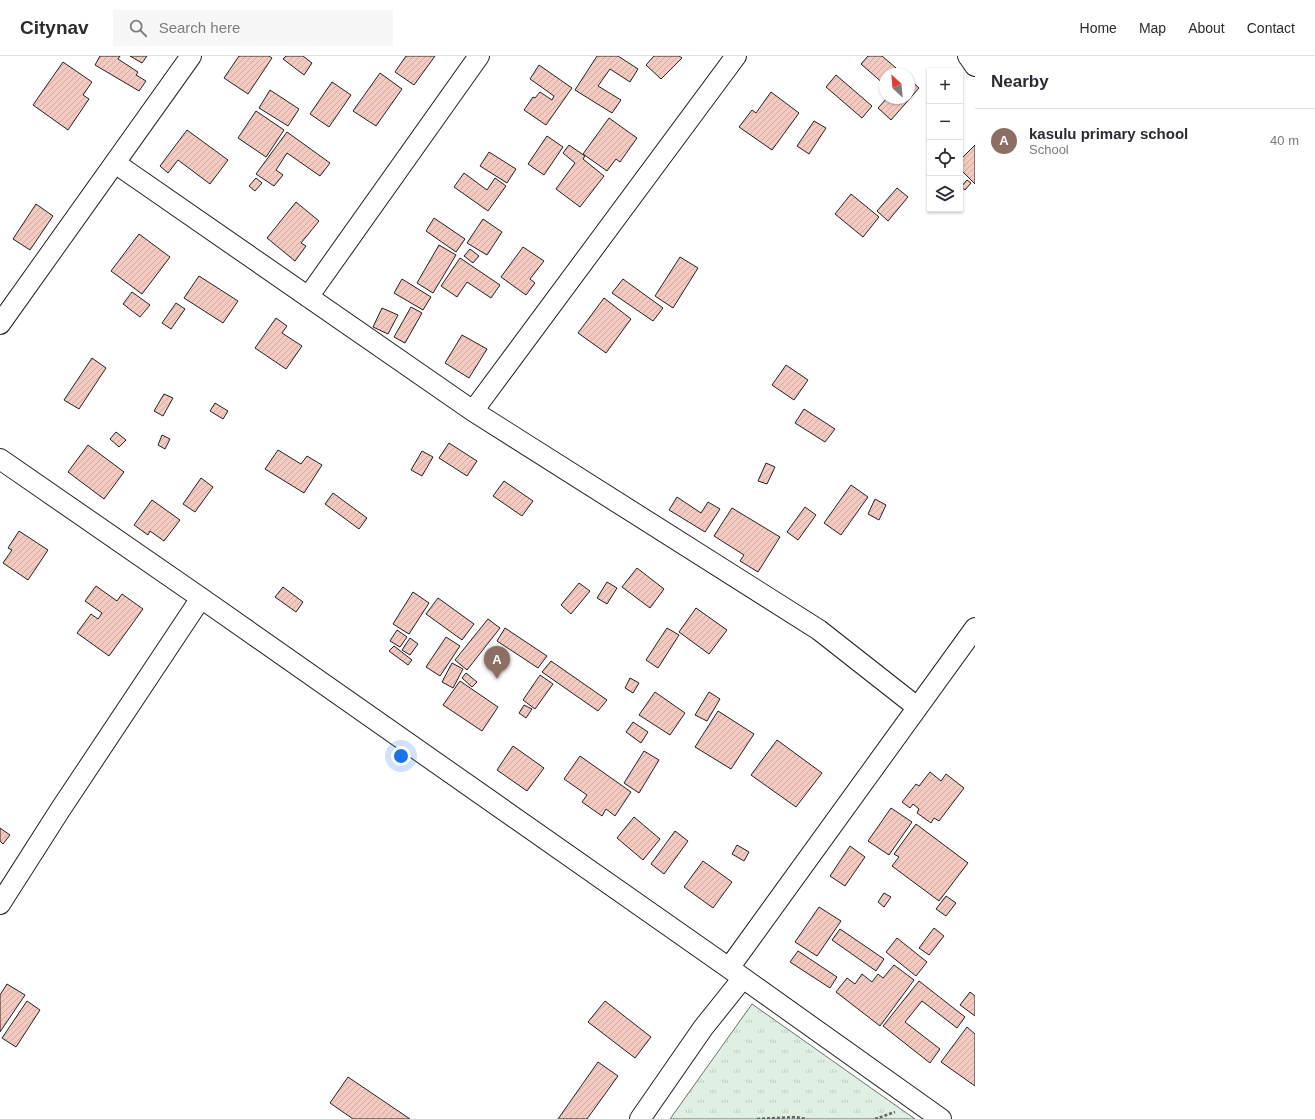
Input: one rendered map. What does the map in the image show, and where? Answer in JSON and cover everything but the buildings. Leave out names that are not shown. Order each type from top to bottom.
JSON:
[{"type":"street","points":[[0,324],[191,56]]},
{"type":"street","points":[[308,297],[479,56]]},
{"type":"street","points":[[473,411],[736,56]]},
{"type":"street","points":[[968,56],[975,66]]},
{"type":"street","points":[[115,162],[473,411],[819,630],[917,707]]},
{"type":"street","points":[[0,459],[736,973],[941,1119]]},
{"type":"street","points":[[0,904],[60,810],[201,598]]},
{"type":"street","points":[[640,1119],[703,1028],[736,973],[917,707],[975,628]]},
{"type":"path","points":[[757,1119],[796,1117],[806,1119]]},
{"type":"green space","points":[[752,1004],[915,1119],[670,1119]]},
{"type":"place","name":"kasulu primary school","points":[[497,679]]}]
